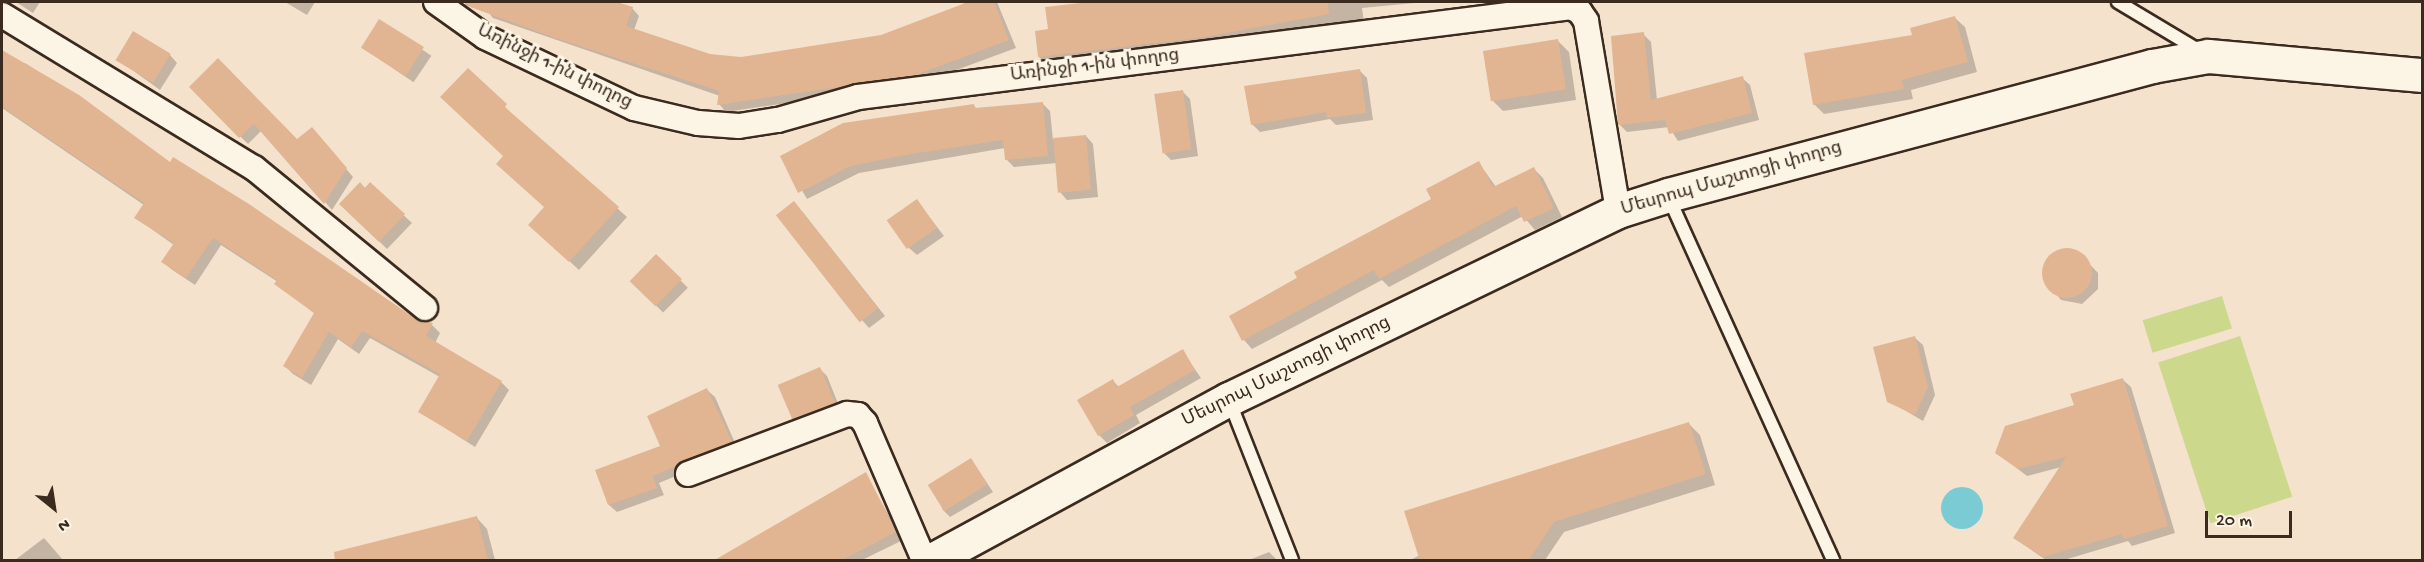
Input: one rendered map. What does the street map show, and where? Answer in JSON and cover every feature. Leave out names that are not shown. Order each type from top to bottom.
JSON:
[{"type":"street","name":"Առինջի 1-ին փողոց","points":[[436,2],[485,37],[634,108],[698,123],[739,126],[858,97],[1571,7],[1580,12],[1586,21],[1618,211]]},
{"type":"street","points":[[2,15],[255,168],[425,308]]},
{"type":"street","name":"Մեսրոպ Մաշտոցի փողոց","points":[[934,559],[1229,399],[1618,211],[1668,195],[2152,66],[2208,56],[2422,75]]},
{"type":"street","points":[[688,474],[847,414],[858,415],[866,423],[934,559]]},
{"type":"lane","points":[[2118,2],[2208,56]]},
{"type":"lane","points":[[1668,195],[1833,561]]},
{"type":"lane","points":[[1229,399],[1292,561]]},
{"type":"green space","points":[[2222,296],[2232,329],[2153,353],[2143,320]]},
{"type":"green space","points":[[2240,336],[2292,497],[2210,523],[2158,363]]},
{"type":"water","points":[[1962,487],[1970,488],[1977,493],[1982,500],[1982,516],[1977,523],[1970,528],[1962,529],[1954,528],[1947,523],[1942,516],[1941,508],[1942,500],[1947,493],[1954,488]]},
{"type":"building","points":[[465,2],[617,2],[633,7],[626,26],[710,54],[741,57],[881,35],[968,2],[994,2],[1009,40],[913,76],[717,105],[719,91],[555,38],[465,5]]},
{"type":"building","points":[[1090,2],[1328,2],[1329,14],[1205,37],[1038,57],[1035,31],[1048,29],[1045,7]]},
{"type":"building","points":[[1955,16],[1968,62],[1902,80],[1904,89],[1813,105],[1804,53],[1912,35],[1910,28]]},
{"type":"building","points":[[379,19],[424,47],[406,76],[361,48]]},
{"type":"building","points":[[133,31],[171,54],[153,83],[115,60]]},
{"type":"building","points":[[1644,32],[1651,100],[1743,76],[1752,113],[1669,134],[1665,120],[1618,125],[1611,36]]},
{"type":"building","points":[[1558,39],[1566,89],[1491,101],[1483,51]]},
{"type":"building","points":[[2,50],[79,95],[170,162],[173,157],[249,204],[416,319],[433,323],[426,336],[502,381],[467,441],[418,412],[440,374],[362,331],[351,347],[329,332],[302,378],[283,366],[314,313],[274,284],[277,280],[213,238],[186,278],[161,262],[174,243],[134,218],[144,203],[2,107]]},
{"type":"building","points":[[218,58],[297,139],[312,127],[347,168],[324,204],[254,124],[239,138],[189,87]]},
{"type":"building","points":[[468,68],[507,104],[505,107],[619,207],[569,262],[528,225],[544,207],[496,164],[503,156],[440,97]]},
{"type":"building","points":[[1360,69],[1366,113],[1327,118],[1326,112],[1251,125],[1244,86]]},
{"type":"building","points":[[1183,90],[1191,149],[1163,153],[1154,94]]},
{"type":"building","points":[[1043,102],[1048,156],[1005,160],[1003,140],[851,166],[798,193],[780,156],[843,123],[974,104],[975,108]]},
{"type":"building","points":[[1086,135],[1091,190],[1058,193],[1053,138]]},
{"type":"building","points":[[1479,161],[1493,187],[1534,167],[1554,208],[1524,222],[1516,206],[1379,279],[1374,270],[1242,341],[1229,316],[1297,278],[1294,272],[1431,199],[1426,189]]},
{"type":"building","points":[[360,182],[365,188],[370,182],[405,214],[379,242],[339,204]]},
{"type":"building","points":[[917,199],[937,228],[907,249],[887,220]]},
{"type":"building","points":[[794,201],[878,308],[860,322],[776,215]]},
{"type":"building","points":[[2067,248],[2085,255],[2092,273],[2085,291],[2067,298],[2049,291],[2042,273],[2049,255]]},
{"type":"building","points":[[656,254],[682,279],[655,306],[630,281]]},
{"type":"building","points":[[1915,336],[1928,387],[1915,415],[1887,402],[1873,347]]},
{"type":"building","points":[[1183,349],[1195,370],[1130,407],[1134,415],[1098,436],[1077,400],[1113,379],[1117,387]]},
{"type":"building","points":[[820,367],[835,403],[793,421],[778,385]]},
{"type":"building","points":[[2123,378],[2168,526],[2124,539],[2122,534],[2043,557],[2013,538],[2066,457],[2018,469],[1995,453],[2005,426],[2074,405],[2070,394]]},
{"type":"building","points":[[707,388],[732,442],[653,476],[657,488],[608,505],[595,470],[660,446],[647,416]]},
{"type":"building","points":[[1689,422],[1706,474],[1554,522],[1528,561],[1420,561],[1404,511]]},
{"type":"building","points":[[971,458],[987,484],[944,511],[928,485]]},
{"type":"building","points":[[866,472],[896,532],[840,561],[713,561]]},
{"type":"building","points":[[477,516],[488,561],[335,561],[334,552]]}]
